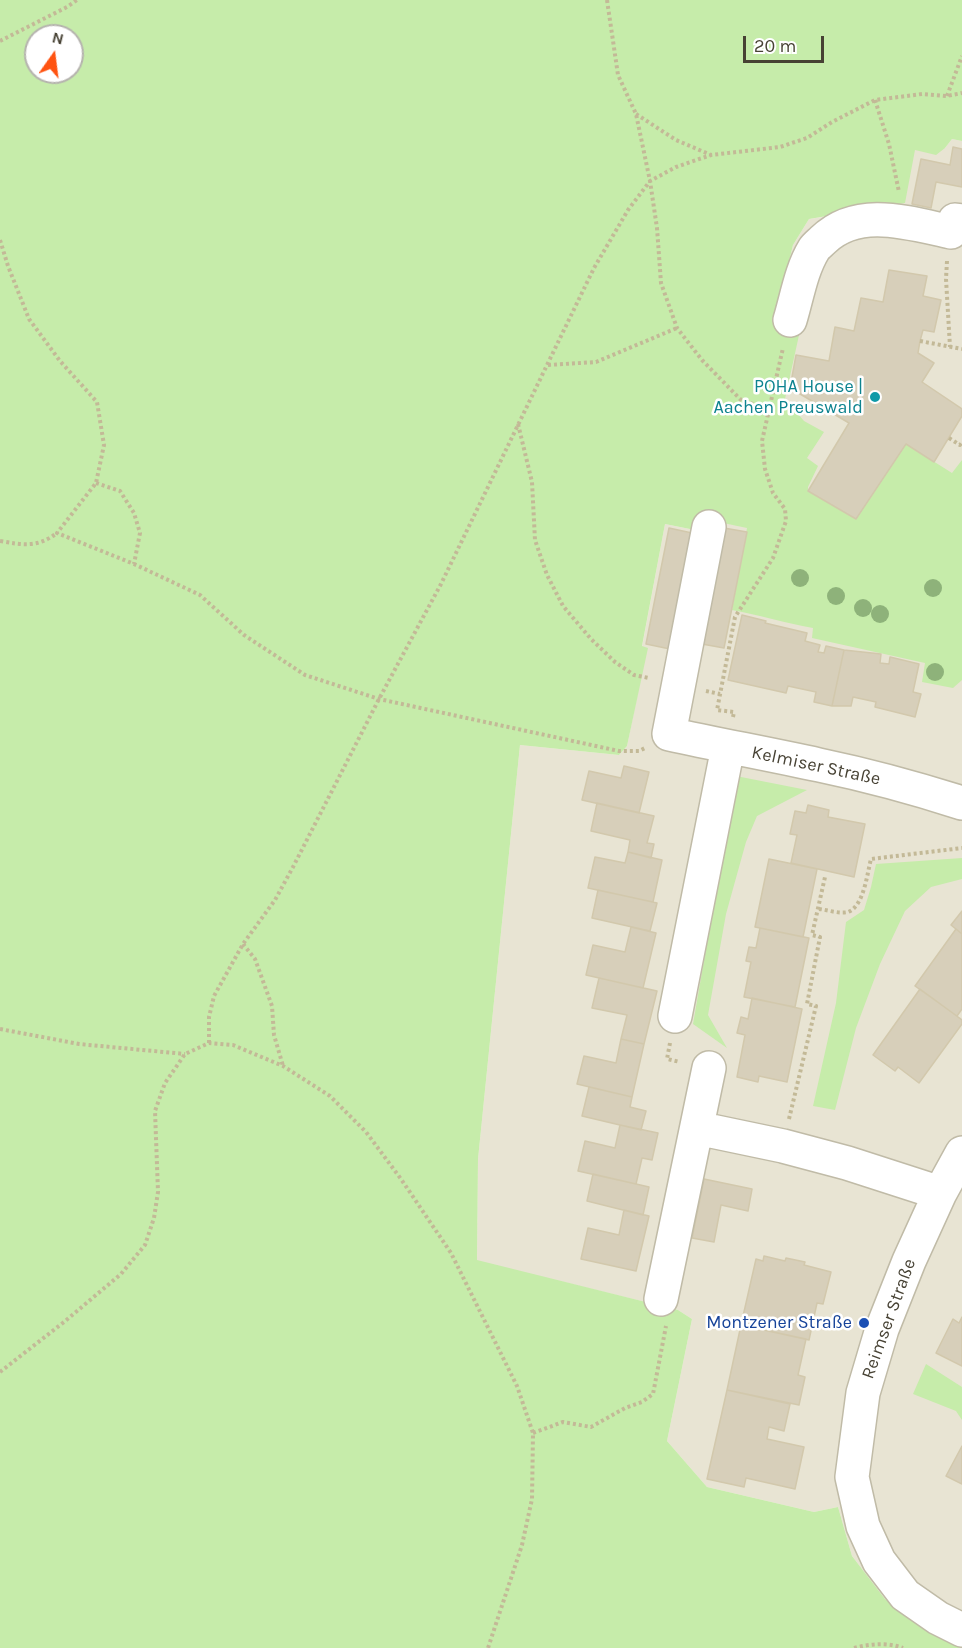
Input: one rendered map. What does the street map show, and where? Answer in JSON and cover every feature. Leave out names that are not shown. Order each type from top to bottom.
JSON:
[{"type":"street","points":[[790,320],[803,275],[814,248],[833,231],[852,222],[877,219],[956,227]]},
{"type":"street","points":[[669,734],[709,527]]},
{"type":"street","name":"Kelmiser Straße","points":[[669,734],[829,767],[902,784],[962,802]]},
{"type":"street","points":[[675,1016],[728,747]]},
{"type":"street","points":[[661,1299],[709,1068]]},
{"type":"street","points":[[697,1128],[783,1146],[848,1163],[953,1175]]},
{"type":"street","name":"Reimser Straße","points":[[953,1175],[909,1262],[882,1329],[863,1394],[852,1477],[863,1526],[879,1561],[905,1595],[938,1618],[962,1630]]},
{"type":"path","points":[[0,41],[77,0]]},
{"type":"path","points":[[607,0],[618,75],[636,114],[650,181],[657,228],[661,283],[677,328],[702,360],[742,401],[768,408]]},
{"type":"path","points":[[947,96],[962,56]]},
{"type":"path","points":[[209,1043],[209,1017],[214,996],[243,944],[274,900],[293,867],[441,584],[594,268],[628,210],[650,181],[676,167],[711,155],[780,147],[807,138],[832,122],[876,100],[922,94],[947,96],[962,93]]},
{"type":"path","points":[[876,100],[889,144],[900,201]]},
{"type":"path","points":[[636,114],[676,140],[711,155]]},
{"type":"path","points":[[950,347],[946,279],[956,227]]},
{"type":"path","points":[[0,240],[29,319],[60,361],[97,402],[104,445],[96,483],[57,533],[46,542],[25,545],[0,542]]},
{"type":"path","points":[[728,747],[734,712],[717,710],[735,617],[773,558],[786,521],[785,509],[773,493],[765,469],[762,441],[790,320]]},
{"type":"path","points":[[548,365],[596,362],[677,328]]},
{"type":"path","points":[[920,341],[962,349]]},
{"type":"path","points":[[518,424],[532,482],[536,540],[547,575],[563,606],[591,639],[615,662],[634,675]]},
{"type":"path","points":[[949,438],[960,445],[962,442]]},
{"type":"path","points":[[96,483],[120,491],[134,513],[140,533],[134,564]]},
{"type":"path","points":[[57,533],[134,564],[200,595],[244,635],[305,675],[379,699],[619,750],[639,751],[655,745],[669,734]]},
{"type":"path","points":[[819,909],[849,912],[859,904],[871,859],[962,848]]},
{"type":"path","points":[[783,1146],[816,1006],[807,1004],[820,937],[812,935],[825,877]]},
{"type":"path","points":[[243,944],[255,959],[272,1006],[274,1035],[283,1066]]},
{"type":"path","points":[[0,1029],[79,1044],[185,1054],[209,1043],[233,1045],[283,1066],[330,1096],[366,1132],[451,1253],[517,1386],[533,1433],[530,1511],[522,1545],[488,1648]]},
{"type":"path","points":[[0,1372],[121,1274],[145,1245],[154,1218],[158,1192],[155,1110],[165,1083],[185,1054]]},
{"type":"path","points":[[533,1433],[563,1422],[591,1427],[625,1408],[642,1402],[653,1394],[671,1302],[661,1299]]},
{"type":"path","points":[[854,1648],[870,1644],[903,1648]]},
{"type":"shaded area","points":[[952,139],[962,141],[962,1648],[885,1599],[852,1556],[838,1507],[814,1512],[707,1487],[667,1441],[692,1319],[678,1310],[477,1261],[478,1159],[520,745],[619,755],[627,746],[647,648],[642,647],[665,524],[695,530],[699,518],[735,525],[756,394],[793,245],[809,219],[856,212],[915,150],[945,148]]},
{"type":"green space","points":[[0,0],[962,0],[962,141],[952,139],[936,155],[915,150],[905,203],[809,219],[793,245],[775,318],[801,326],[785,399],[804,421],[824,432],[807,458],[818,466],[808,491],[856,519],[906,444],[952,473],[962,460],[962,680],[953,688],[922,682],[925,663],[812,638],[813,628],[732,610],[747,528],[699,518],[695,530],[665,524],[642,646],[648,648],[627,746],[619,755],[520,745],[478,1159],[477,1260],[678,1310],[692,1319],[667,1441],[707,1487],[814,1512],[838,1507],[852,1556],[885,1599],[961,1648],[0,1648]]},
{"type":"green space","points":[[736,776],[807,790],[757,816],[746,842],[726,914],[708,1015],[727,1048],[693,1024]]},
{"type":"green space","points":[[962,858],[962,879],[931,887],[905,911],[880,964],[856,1028],[835,1110],[813,1106],[836,1003],[846,922],[864,910],[876,864]]},
{"type":"green space","points":[[926,1364],[962,1387],[962,1420],[956,1411],[913,1394]]},
{"type":"building","points":[[953,147],[962,149],[962,187],[936,182],[931,208],[912,204],[921,159],[950,165]]},
{"type":"building","name":"POHA House | Aachen Preuswald","points":[[889,270],[927,276],[923,296],[941,300],[934,332],[923,330],[920,341],[918,353],[934,363],[922,382],[962,409],[962,416],[934,462],[906,444],[856,519],[808,491],[849,423],[790,388],[796,355],[829,361],[835,327],[854,331],[861,298],[883,302]]},
{"type":"building","points":[[669,528],[692,533],[670,649],[646,644]]},
{"type":"building","points":[[724,528],[747,532],[724,648],[702,644]]},
{"type":"building","points":[[742,615],[807,633],[805,641],[820,645],[818,652],[824,653],[826,646],[844,650],[832,706],[814,702],[816,692],[788,686],[786,693],[728,680]]},
{"type":"building","points":[[844,650],[881,654],[880,663],[889,664],[890,657],[919,664],[913,692],[921,694],[915,717],[875,707],[876,702],[853,697],[851,706],[832,706]]},
{"type":"building","points":[[624,766],[649,772],[639,813],[582,800],[589,771],[621,778]]},
{"type":"building","points":[[597,803],[654,816],[647,843],[654,844],[651,858],[628,852],[630,840],[591,831]]},
{"type":"building","points":[[808,805],[829,810],[828,817],[865,824],[854,877],[791,863],[797,835],[790,834],[795,811],[806,813]]},
{"type":"building","points":[[628,852],[662,860],[653,902],[588,888],[595,857],[625,863]]},
{"type":"building","points":[[769,859],[817,869],[803,937],[755,927]]},
{"type":"building","points":[[598,890],[657,903],[650,931],[592,918]]},
{"type":"building","points":[[962,911],[962,934],[951,925]]},
{"type":"building","points":[[631,927],[656,933],[643,988],[586,975],[593,945],[625,952]]},
{"type":"building","points":[[760,928],[809,938],[795,1007],[744,997],[751,962],[746,961],[749,947],[756,948]]},
{"type":"building","points":[[956,929],[962,934],[962,1009],[957,1016],[915,986]]},
{"type":"building","points":[[599,978],[657,991],[644,1044],[621,1039],[627,1015],[592,1008]]},
{"type":"building","points":[[920,989],[962,1020],[962,1024],[919,1083],[898,1067],[895,1071],[873,1055]]},
{"type":"building","points":[[752,998],[802,1009],[787,1082],[759,1076],[758,1082],[737,1077],[745,1035],[737,1033],[741,1017],[748,1019]]},
{"type":"building","points":[[621,1039],[644,1044],[632,1097],[577,1084],[584,1056],[616,1063]]},
{"type":"building","points":[[589,1087],[632,1097],[630,1107],[646,1111],[641,1130],[582,1116]]},
{"type":"building","points":[[620,1125],[658,1133],[652,1160],[642,1158],[636,1184],[578,1171],[585,1141],[615,1148]]},
{"type":"building","points":[[593,1174],[649,1187],[643,1215],[587,1201]]},
{"type":"building","points":[[704,1179],[752,1189],[748,1211],[721,1205],[714,1242],[692,1238]]},
{"type":"building","points":[[624,1210],[649,1216],[636,1271],[581,1259],[588,1228],[619,1235]]},
{"type":"building","points":[[764,1256],[785,1261],[786,1258],[805,1262],[804,1265],[831,1272],[823,1304],[817,1303],[809,1340],[741,1325],[756,1259],[763,1261]]},
{"type":"building","points":[[962,1317],[962,1366],[936,1353],[953,1319],[959,1323]]},
{"type":"building","points":[[741,1325],[806,1339],[798,1375],[805,1377],[799,1405],[727,1390]]},
{"type":"building","points":[[727,1390],[790,1404],[784,1431],[769,1427],[767,1439],[804,1447],[795,1489],[746,1478],[744,1487],[707,1479]]},
{"type":"building","points":[[962,1446],[962,1484],[946,1476]]},
{"type":"place","name":"POHA House | Aachen Preuswald","points":[[875,397]]},
{"type":"place","name":"Montzener Straße","points":[[864,1323]]}]
